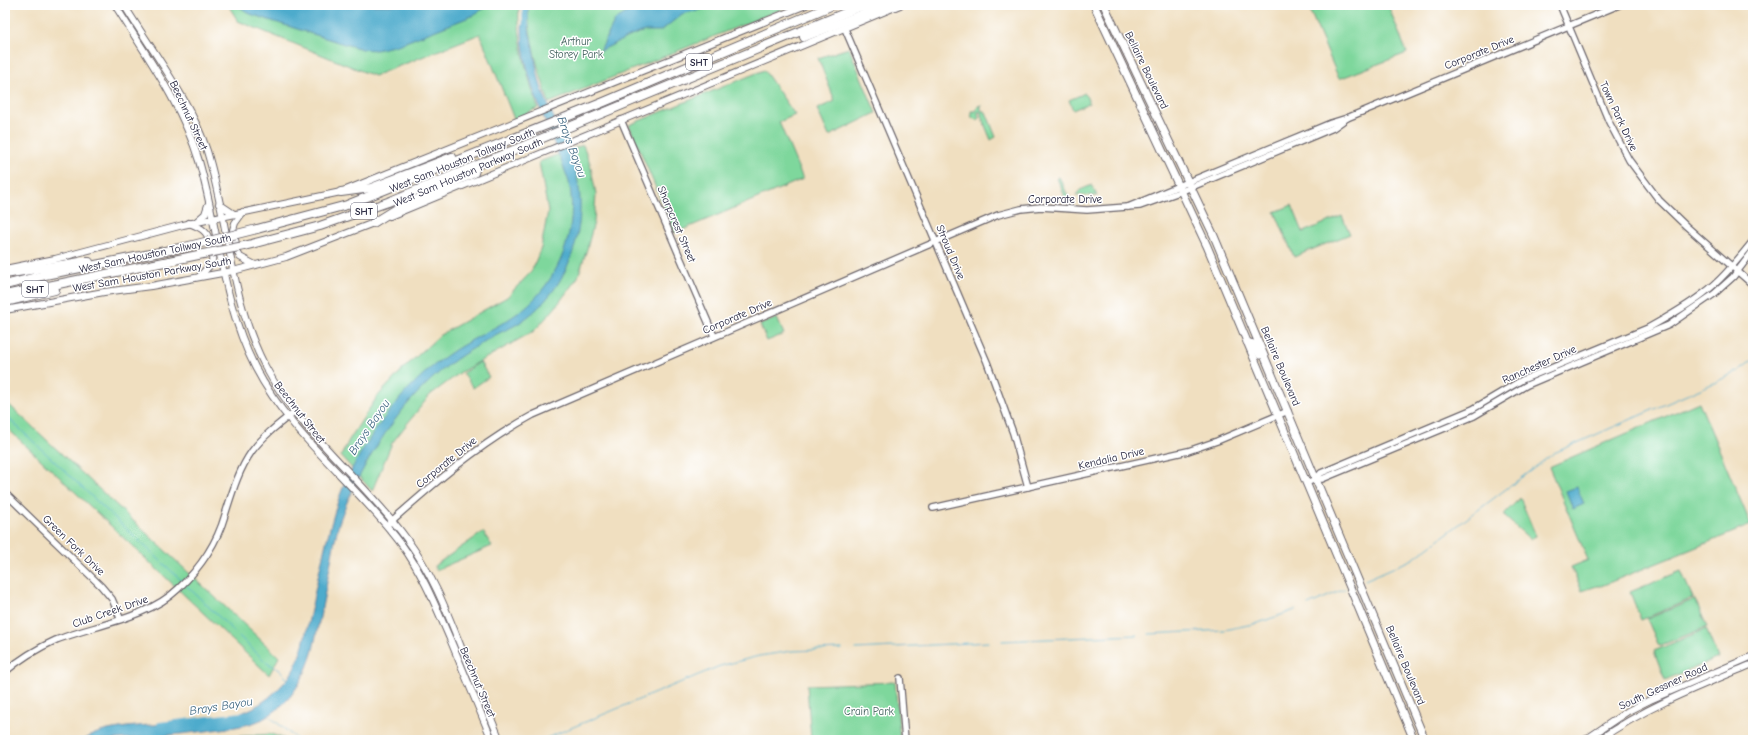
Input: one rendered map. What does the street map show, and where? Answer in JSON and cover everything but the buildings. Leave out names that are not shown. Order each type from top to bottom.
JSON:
[{"type":"highway","points":[[811,14],[827,5]]},
{"type":"highway","name":"West Sam Houston Tollway South","points":[[5,285],[102,263],[185,247],[347,205],[538,129],[833,5]]},
{"type":"highway","name":"West Sam Houston Tollway South","points":[[5,295],[244,246],[345,218],[479,165],[864,5]]},
{"type":"highway","points":[[773,44],[783,45],[886,5]]},
{"type":"highway","points":[[341,192],[371,188],[456,155],[477,153]]},
{"type":"highway","points":[[373,223],[394,210],[474,173],[479,165]]},
{"type":"highway","points":[[5,274],[80,262],[102,263]]},
{"type":"highway","points":[[5,302],[58,290],[65,283]]},
{"type":"main road","name":"Beechnut Street","points":[[115,5],[150,61],[180,114],[198,158],[235,320],[256,370],[288,417],[387,526],[419,571],[443,623],[492,740]]},
{"type":"main road","name":"Beechnut Street","points":[[124,5],[189,110],[207,151],[236,285],[245,317],[265,365],[294,412],[392,521],[425,566],[450,620],[500,740]]},
{"type":"main road","points":[[5,269],[55,259],[193,222],[341,192],[806,5]]},
{"type":"main road","name":"West Sam Houston Parkway South","points":[[5,310],[233,271],[311,248],[845,29],[900,5]]},
{"type":"main road","name":"Bellaire Boulevard","points":[[1094,5],[1207,246],[1277,416],[1414,739]]},
{"type":"main road","name":"Bellaire Boulevard","points":[[1104,6],[1217,242],[1424,737]]},
{"type":"main road","points":[[1114,48],[1120,53],[1128,67],[1134,68]]},
{"type":"main road","points":[[150,61],[156,57]]},
{"type":"main road","points":[[1125,71],[1131,74],[1136,82],[1143,87]]},
{"type":"main road","points":[[180,114],[189,110]]},
{"type":"main road","points":[[193,222],[206,212],[208,199]]},
{"type":"main road","points":[[219,204],[234,214]]},
{"type":"main road","points":[[236,285],[240,274],[253,266],[240,257],[233,230],[234,224],[243,212]]},
{"type":"main road","points":[[193,222],[204,230],[211,250],[212,262],[200,276]]},
{"type":"main road","points":[[1207,246],[1217,242]]},
{"type":"main road","points":[[200,276],[215,277],[221,281],[227,289]]},
{"type":"main road","points":[[1230,301],[1249,334],[1251,336],[1256,336]]},
{"type":"main road","points":[[235,320],[245,317]]},
{"type":"main road","points":[[1247,342],[1254,344],[1261,357],[1266,360]]},
{"type":"main road","points":[[256,370],[265,365]]},
{"type":"main road","points":[[322,456],[328,451]]},
{"type":"main road","points":[[419,571],[425,566]]},
{"type":"main road","points":[[443,623],[450,620]]},
{"type":"main road","name":"South Gessner Road","points":[[1585,740],[1628,711],[1707,675],[1752,660]]},
{"type":"main road","name":"South Gessner Road","points":[[1598,740],[1630,719],[1659,704],[1710,683],[1752,660]]},
{"type":"main road","points":[[1387,675],[1396,671]]},
{"type":"main road","points":[[1707,675],[1710,683]]},
{"type":"main road","points":[[1414,739],[1424,737]]},
{"type":"street","name":"Town Park Drive","points":[[1560,5],[1609,122],[1629,160],[1659,200],[1753,285]]},
{"type":"street","name":"Corporate Drive","points":[[387,526],[472,453],[511,427],[549,407],[998,214],[1021,209],[1056,207],[1087,210],[1127,207],[1190,185],[1331,122],[1347,118],[1620,5]]},
{"type":"street","name":"Stroud Drive","points":[[845,29],[999,392],[1013,433],[1028,487]]},
{"type":"street","name":"Sharpcrest Street","points":[[622,120],[714,336]]},
{"type":"street","name":"Ranchester Drive","points":[[1306,483],[1316,479],[1322,479],[1373,451],[1480,406],[1513,385],[1641,338],[1669,325],[1690,308],[1732,266],[1753,241]]},
{"type":"street","name":"Ranchester Drive","points":[[1595,354],[1690,308],[1714,294],[1737,271],[1753,251]]},
{"type":"street","points":[[1638,332],[1641,338]]},
{"type":"street","name":"Ranchester Drive","points":[[1349,465],[1376,458],[1484,411],[1537,377]]},
{"type":"street","points":[[1480,406],[1484,411]]},
{"type":"street","name":"Kendalia Drive","points":[[933,508],[1200,447],[1288,411]]},
{"type":"street","name":"Club Creek Drive","points":[[5,672],[27,656],[56,640],[152,608],[178,589],[206,556],[220,529],[236,480],[252,451],[275,427],[294,412]]},
{"type":"street","points":[[1373,451],[1376,458]]},
{"type":"street","name":"Green Fork Drive","points":[[5,493],[102,586],[112,599],[120,618]]},
{"type":"street","points":[[900,678],[905,740]]},
{"type":"green space","points":[[228,5],[519,5],[521,44],[538,108],[514,119],[480,34],[374,76],[238,21]]},
{"type":"green space","name":"Arthur Storey Park","points":[[528,5],[792,5],[549,103],[532,43],[528,18]]},
{"type":"green space","points":[[1324,5],[1388,5],[1407,53],[1339,79],[1310,11]]},
{"type":"green space","points":[[849,48],[876,113],[829,136],[817,109],[835,101],[818,58]]},
{"type":"green space","points":[[764,70],[795,115],[779,122],[803,179],[675,233],[629,125]]},
{"type":"green space","points":[[1085,93],[1089,103],[1073,110],[1069,100]]},
{"type":"green space","points":[[981,105],[981,110],[986,112],[996,137],[991,140],[981,116],[981,112],[978,112],[979,118],[977,120],[972,118],[971,111],[976,111],[978,106]]},
{"type":"green space","points":[[583,145],[590,163],[596,194],[594,222],[578,277],[555,308],[534,331],[461,372],[430,395],[392,443],[372,491],[341,456],[349,440],[377,397],[405,367],[440,335],[507,297],[531,272],[541,248],[548,211],[539,162]]},
{"type":"green space","points":[[1059,177],[1071,202],[1063,202],[1062,199],[1065,197],[1057,178]]},
{"type":"green space","points":[[1092,185],[1097,196],[1076,195],[1080,190]]},
{"type":"green space","points":[[1292,205],[1303,232],[1342,216],[1350,234],[1294,257],[1275,212]]},
{"type":"green space","points":[[777,318],[784,334],[767,341],[760,325]]},
{"type":"green space","points":[[480,362],[489,377],[473,388],[463,373]]},
{"type":"green space","points":[[5,401],[279,657],[269,675],[5,426]]},
{"type":"green space","points":[[1699,402],[1751,525],[1601,586],[1582,591],[1571,567],[1588,560],[1549,467]]},
{"type":"green space","points":[[1520,498],[1536,536],[1530,539],[1505,517],[1505,513]]},
{"type":"green space","points":[[483,532],[492,546],[436,570],[434,566]]},
{"type":"green space","points":[[1681,571],[1693,598],[1641,620],[1630,592]]},
{"type":"green space","points":[[1695,599],[1707,627],[1659,646],[1647,619]]},
{"type":"green space","points":[[1706,629],[1718,658],[1665,680],[1654,651]]},
{"type":"green space","name":"Crain Park","points":[[895,682],[900,740],[811,740],[807,685]]},
{"type":"green space","points":[[271,734],[288,740],[189,740]]},
{"type":"water","points":[[237,5],[489,5],[472,16],[398,45],[376,50],[362,49],[341,43],[250,14]]},
{"type":"water","points":[[639,5],[720,5],[682,14],[661,31],[645,31],[628,37],[600,51],[615,20]]},
{"type":"water","points":[[528,25],[540,83],[572,161],[580,194],[580,212],[575,245],[563,275],[554,289],[532,313],[519,323],[495,335],[464,354],[432,379],[404,408],[384,435],[351,493],[339,523],[310,660],[297,687],[277,710],[262,720],[254,723],[206,731],[160,736],[84,740],[99,732],[127,727],[185,723],[225,718],[243,712],[260,703],[276,691],[290,676],[301,653],[320,567],[339,498],[349,475],[370,438],[400,398],[430,369],[455,350],[506,321],[522,310],[547,284],[564,252],[569,235],[571,200],[569,182],[539,105],[527,65],[523,45],[522,26]]},
{"type":"water","points":[[1577,487],[1584,504],[1573,509],[1566,491]]},
{"type":"waterway","name":"Brays Bayou","points":[[525,5],[526,33]]},
{"type":"waterway","points":[[1365,580],[1413,559],[1554,453],[1714,383],[1738,371],[1753,360]]},
{"type":"waterway","points":[[5,415],[182,581]]},
{"type":"waterway","points":[[186,585],[267,663],[280,670],[287,679]]},
{"type":"waterway","points":[[1308,605],[1345,589]]},
{"type":"waterway","points":[[1149,634],[1224,630],[1258,623],[1295,610]]},
{"type":"waterway","points":[[1002,641],[1137,635]]},
{"type":"waterway","points":[[856,649],[989,642]]},
{"type":"waterway","points":[[542,740],[720,666],[759,656],[792,651],[842,649]]},
{"type":"waterway","name":"Brays Bayou","points":[[160,725],[242,715]]},
{"type":"waterway","points":[[269,716],[298,740]]}]
